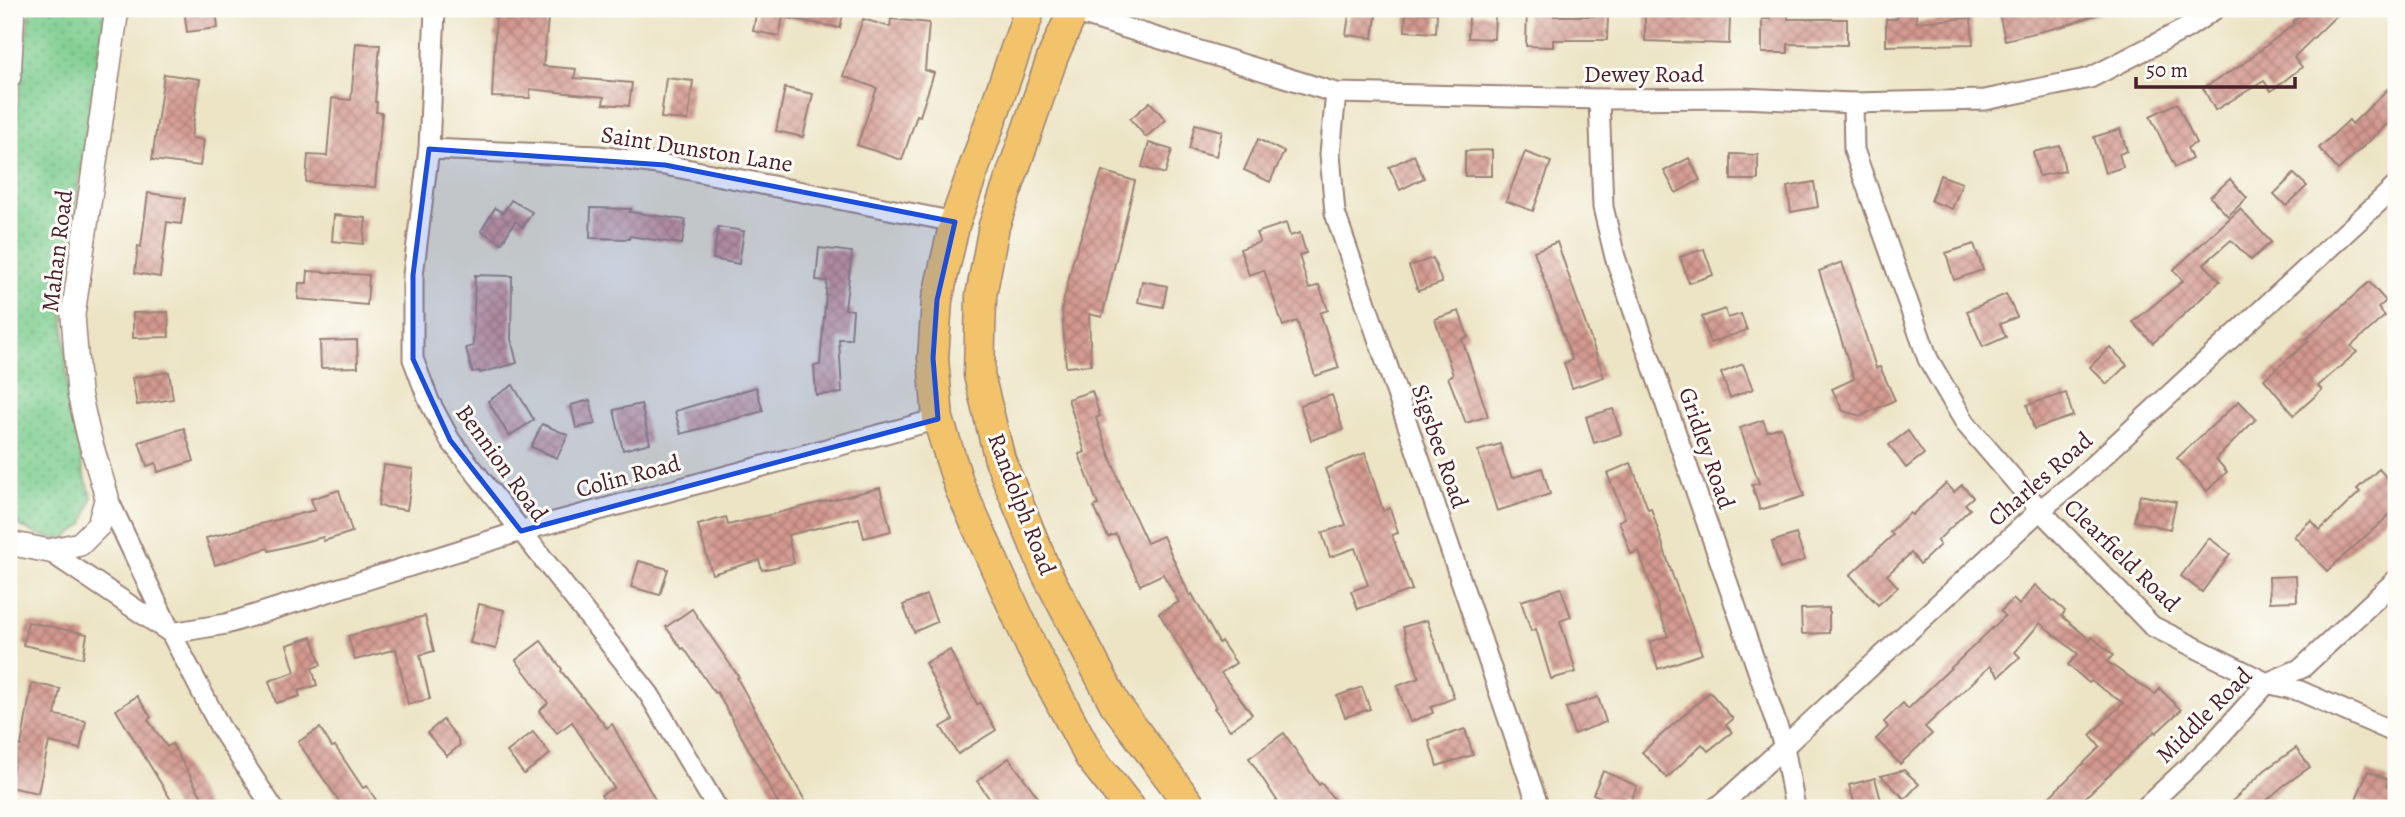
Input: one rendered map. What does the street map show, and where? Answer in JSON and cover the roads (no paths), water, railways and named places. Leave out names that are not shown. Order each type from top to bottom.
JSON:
[{"type":"main road","name":"Randolph Road","points":[[1030,9],[955,222],[937,300],[933,358],[938,419],[960,488],[1032,648],[1090,757],[1130,808]]},
{"type":"main road","name":"Randolph Road","points":[[1070,10],[994,226],[981,296],[979,375],[1000,460],[1046,572],[1115,704],[1192,808]]},
{"type":"street","points":[[9,76],[13,9]]},
{"type":"street","name":"Mahan Road","points":[[117,9],[73,315],[79,393],[107,497],[171,633],[220,727],[273,808]]},
{"type":"street","name":"Bennion Road","points":[[436,9],[429,149],[413,275],[413,359],[429,401],[450,440],[649,694],[718,808]]},
{"type":"street","name":"Dewey Road","points":[[1070,10],[1336,93],[1853,103],[1985,100],[2090,78],[2187,28],[2215,9]]},
{"type":"street","name":"Sigsbee Road","points":[[1336,93],[1330,154],[1335,213],[1539,808]]},
{"type":"street","name":"Gridley Road","points":[[1599,99],[1602,207],[1615,257],[1784,746],[1795,808]]},
{"type":"street","name":"Clearfield Road","points":[[1853,103],[1854,150],[1928,359],[1966,424],[2040,510],[2152,626],[2267,683],[2300,691],[2396,733]]},
{"type":"street","name":"Saint Dunston Lane","points":[[429,149],[598,156],[665,165],[955,222]]},
{"type":"street","name":"Charles Road","points":[[1715,808],[2396,186]]},
{"type":"street","name":"Colin Road","points":[[171,633],[226,624],[521,531],[938,419]]},
{"type":"street","name":"Mahan Road","points":[[49,551],[80,544],[99,525],[107,497]]},
{"type":"street","name":"Mahan Road","points":[[9,543],[49,551],[171,633]]},
{"type":"street","name":"Middle Road","points":[[2145,808],[2212,746],[2267,683],[2302,668],[2396,580]]}]
